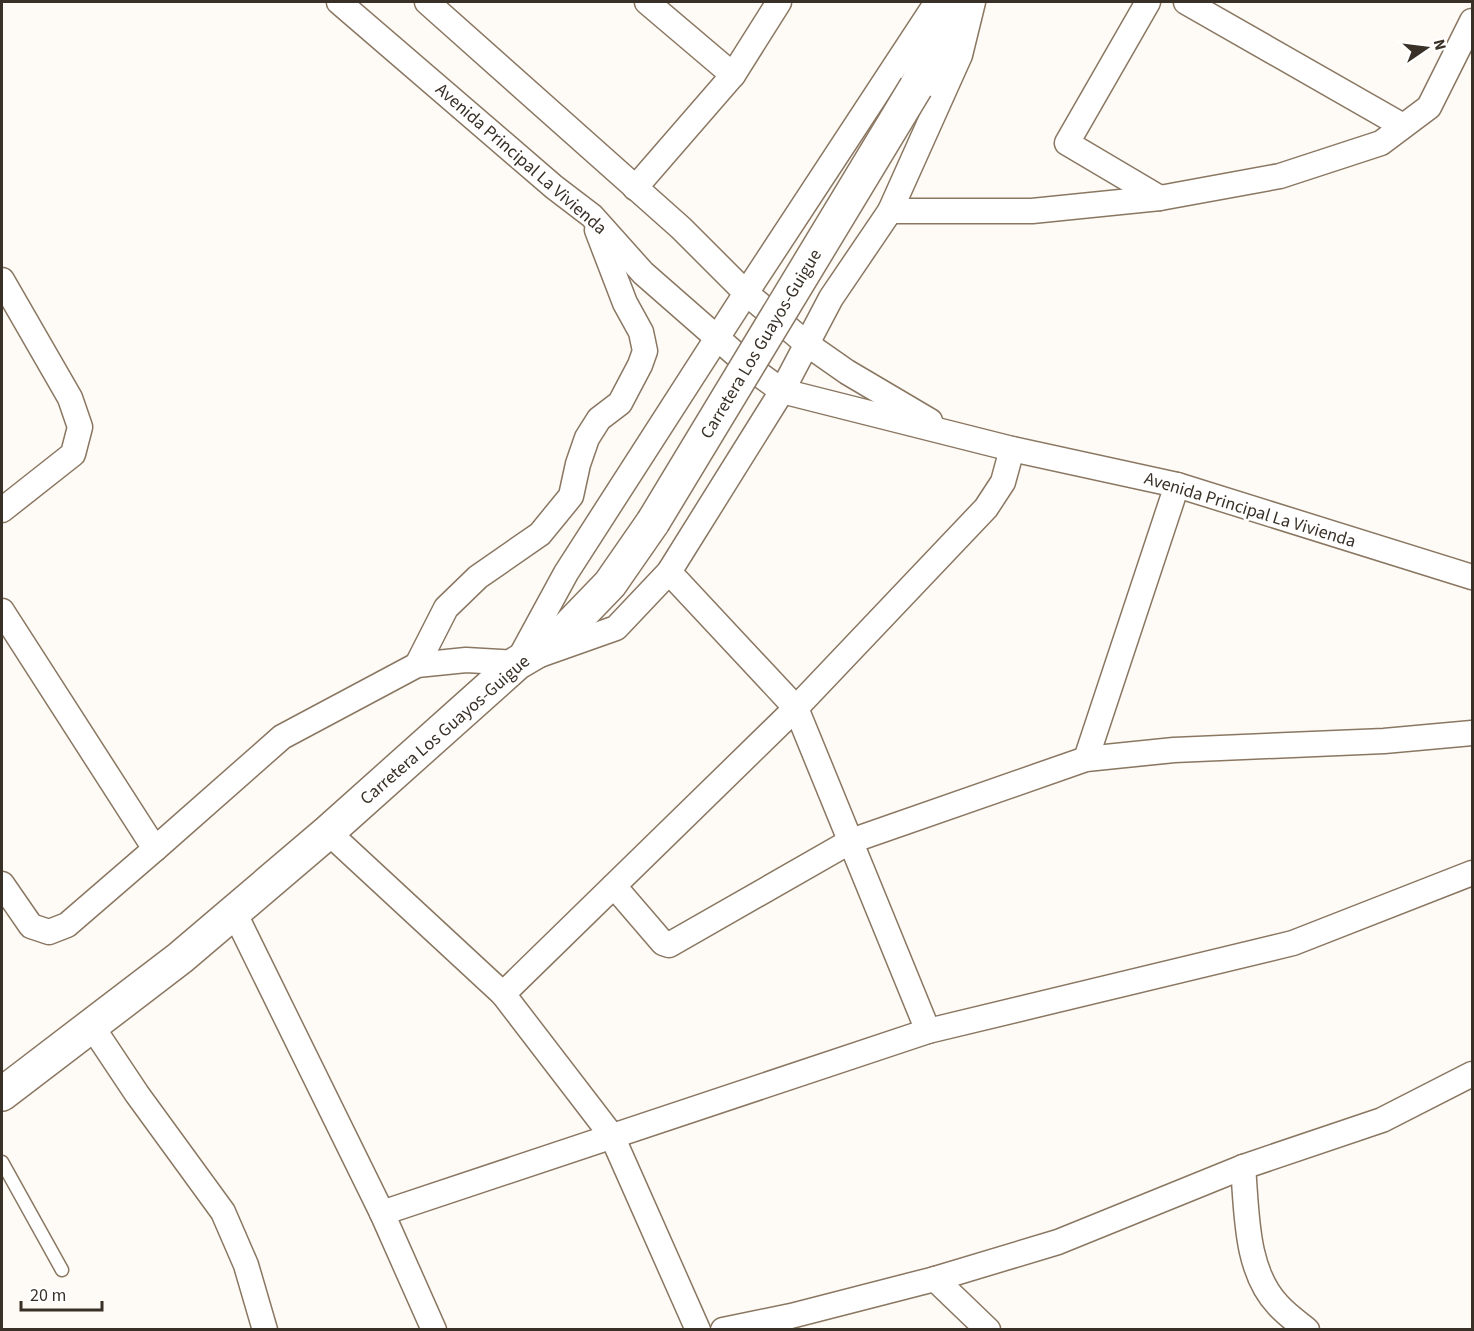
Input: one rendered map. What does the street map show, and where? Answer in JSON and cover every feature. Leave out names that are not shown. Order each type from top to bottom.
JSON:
[{"type":"main road","name":"Carretera Los Guayos-Guigue","points":[[2,1094],[235,914],[517,663],[556,640],[610,584],[653,522],[916,87],[956,2]]},
{"type":"street","name":"Avenida Principal La Vivienda","points":[[339,2],[545,180],[592,216],[643,273],[717,339],[782,391],[1012,449],[1177,485],[1473,577]]},
{"type":"street","name":"Avenida Principal La Vivienda","points":[[428,2],[681,228],[746,293],[807,344],[847,372],[955,435]]},
{"type":"street","points":[[647,2],[733,75]]},
{"type":"street","points":[[635,188],[733,75],[779,2]]},
{"type":"street","points":[[517,663],[566,573],[937,2]]},
{"type":"street","points":[[2,884],[31,926],[49,932],[67,925],[282,737],[417,665],[466,660],[517,663],[616,628],[669,572],[782,391],[831,298],[890,211],[960,55],[973,2]]},
{"type":"street","points":[[1148,2],[1067,143],[1160,198]]},
{"type":"street","points":[[1186,2],[1403,126]]},
{"type":"street","points":[[890,211],[1032,211],[1160,198],[1280,176],[1381,143],[1429,107],[1473,21]]},
{"type":"street","points":[[417,665],[446,608],[478,577],[540,534],[571,496],[587,438],[599,419],[620,403],[640,365],[645,351],[641,332],[625,303],[592,216]]},
{"type":"street","points":[[2,280],[70,398],[80,427],[73,454],[2,510]]},
{"type":"street","points":[[503,994],[796,708],[986,508],[1003,482],[1012,449]]},
{"type":"street","points":[[1086,759],[1177,485]]},
{"type":"street","points":[[669,572],[796,708],[928,1031]]},
{"type":"street","points":[[2,611],[155,849]]},
{"type":"street","points":[[614,886],[663,943],[669,945],[851,841],[1086,759],[1174,750],[1384,741],[1473,733]]},
{"type":"street","points":[[328,832],[503,994],[612,1136],[698,1329]]},
{"type":"street","points":[[382,1213],[928,1031],[1293,943],[1473,873]]},
{"type":"street","points":[[235,914],[382,1213],[434,1329]]},
{"type":"street","points":[[92,1025],[137,1094],[223,1212],[246,1265],[265,1329]]},
{"type":"street","points":[[723,1329],[791,1316],[935,1279],[1058,1242],[1243,1167],[1382,1120],[1473,1074]]},
{"type":"street","points":[[1243,1167],[1251,1248],[1262,1282],[1277,1305],[1307,1329]]},
{"type":"street","points":[[935,1279],[988,1329]]},
{"type":"lane","points":[[2,1162],[62,1270]]}]
